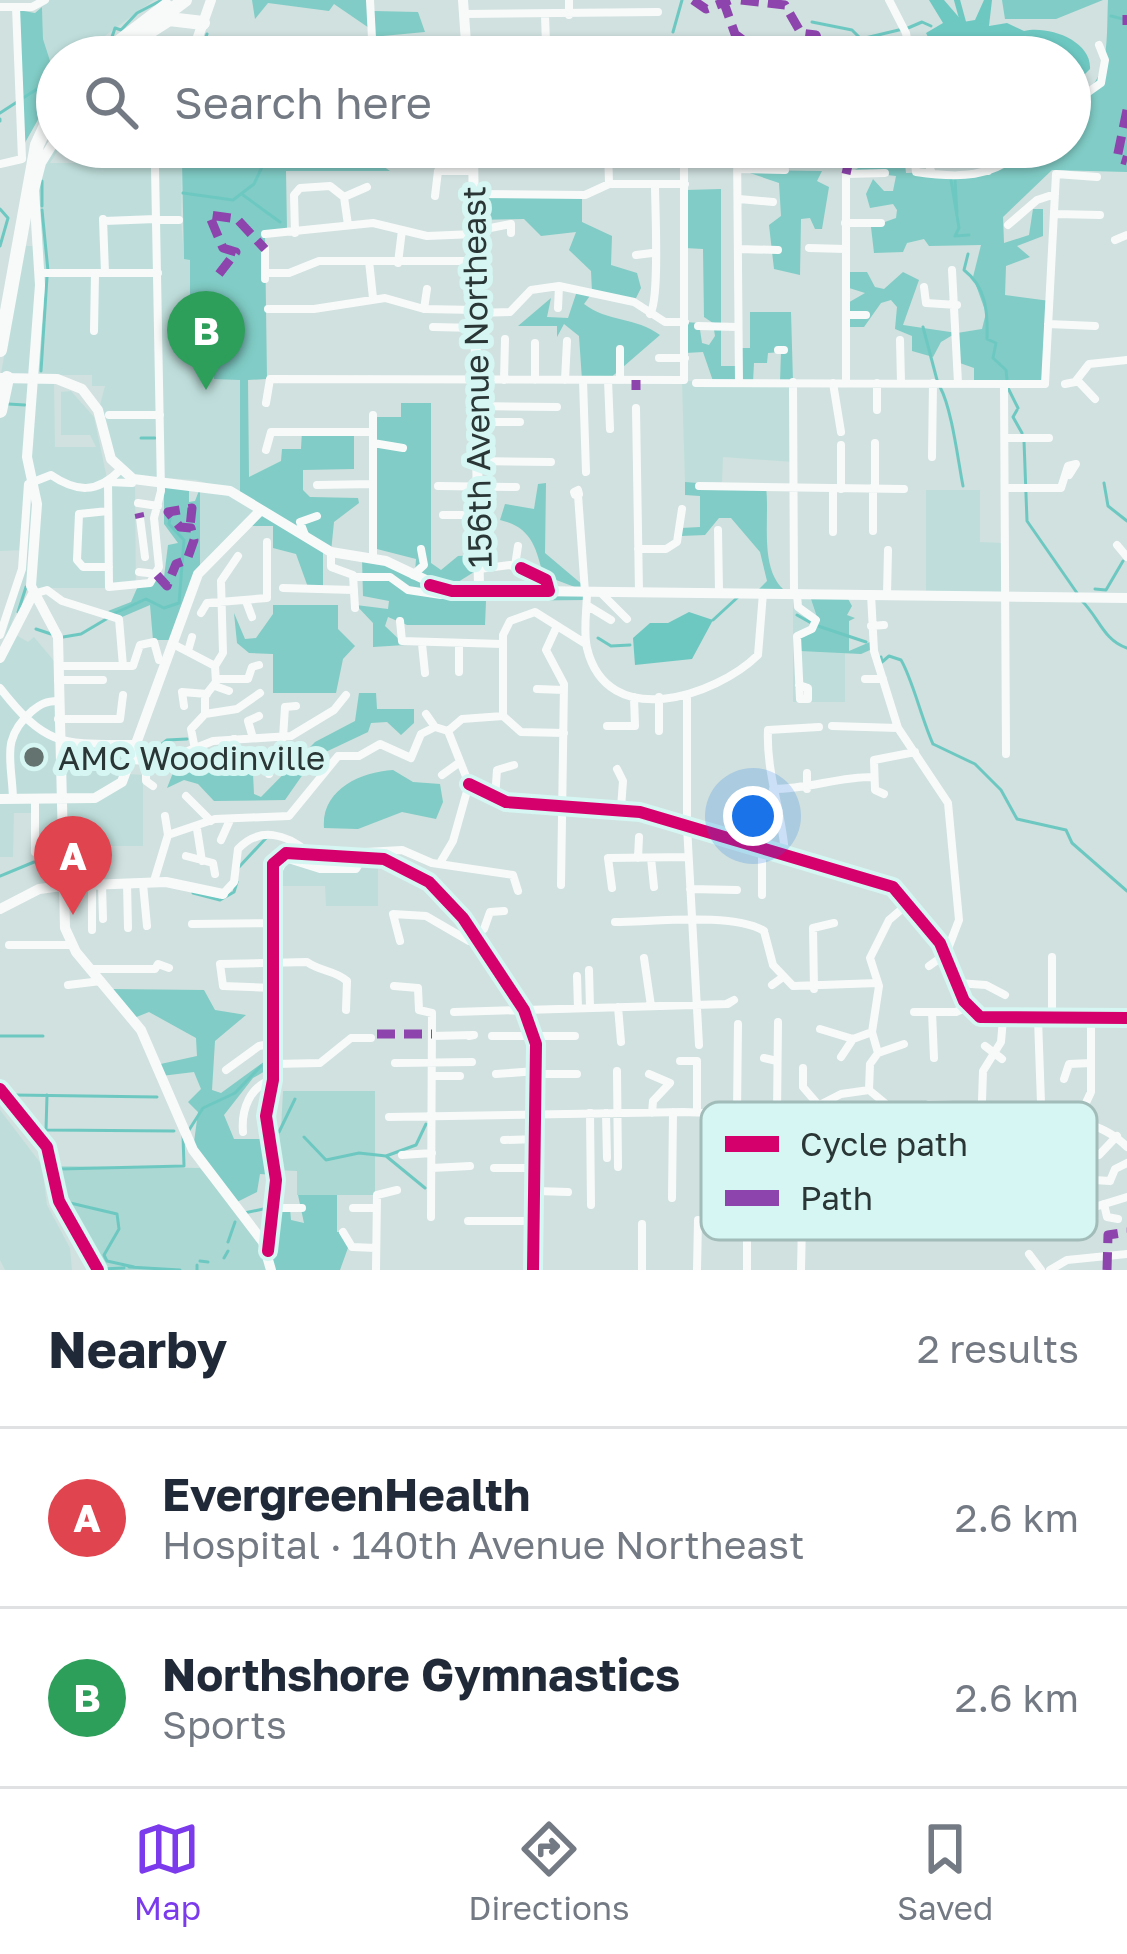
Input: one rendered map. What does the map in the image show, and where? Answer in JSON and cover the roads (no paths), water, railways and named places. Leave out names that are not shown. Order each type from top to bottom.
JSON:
[{"type":"highway","points":[[125,36],[173,0]]},
{"type":"highway","points":[[138,36],[185,0]]},
{"type":"highway","points":[[195,0],[193,12],[203,23]]},
{"type":"highway","points":[[143,36],[169,20],[203,23]]},
{"type":"highway","points":[[0,324],[24,164],[36,130]]},
{"type":"highway","points":[[0,350],[36,151]]},
{"type":"highway","points":[[0,411],[13,382]]},
{"type":"main road","points":[[198,36],[211,0]]},
{"type":"main road","points":[[463,0],[466,36]]},
{"type":"main road","points":[[0,658],[33,594],[31,486],[13,382],[40,273],[34,190],[40,168]]},
{"type":"main road","name":"156th Avenue Northeast","points":[[474,168],[479,591]]},
{"type":"main road","points":[[13,382],[62,380],[89,396],[120,470],[136,480],[218,487],[331,552],[373,558],[411,575],[428,589],[590,595],[719,592],[1127,598]]},
{"type":"main road","points":[[7,799],[105,796],[122,782],[139,761],[138,744],[199,573],[261,510]]},
{"type":"main road","points":[[33,594],[57,633],[62,886],[68,939],[141,1030],[199,1160],[268,1251],[271,1268]]},
{"type":"main road","points":[[0,910],[39,889],[62,886],[148,882],[223,894]]},
{"type":"street","points":[[0,7],[45,0]]},
{"type":"street","points":[[370,0],[372,36]]},
{"type":"street","points":[[569,0],[569,15]]},
{"type":"street","points":[[890,0],[905,36]]},
{"type":"street","points":[[0,164],[24,164],[16,7]]},
{"type":"street","points":[[464,14],[658,12]]},
{"type":"street","points":[[545,15],[546,36]]},
{"type":"street","points":[[1091,90],[1101,83],[1105,60],[1099,45]]},
{"type":"street","points":[[120,470],[108,482],[110,586],[150,584],[157,574],[160,547],[161,483],[154,168]]},
{"type":"street","points":[[435,196],[438,171],[465,168]]},
{"type":"street","points":[[609,168],[609,184]]},
{"type":"street","points":[[266,403],[268,380],[685,379],[685,168]]},
{"type":"street","points":[[739,168],[739,383]]},
{"type":"street","points":[[762,168],[784,170]]},
{"type":"street","points":[[915,168],[954,179],[992,168]]},
{"type":"street","points":[[930,168],[932,174]]},
{"type":"street","points":[[986,168],[986,172]]},
{"type":"street","points":[[846,382],[846,175],[885,173]]},
{"type":"street","points":[[696,382],[1045,384],[1056,174],[1096,177]]},
{"type":"street","points":[[474,194],[585,195],[609,184],[685,184]]},
{"type":"street","points":[[650,314],[656,304],[652,253],[656,184]]},
{"type":"street","points":[[295,233],[296,190],[330,185],[344,196],[348,225]]},
{"type":"street","points":[[344,196],[368,187]]},
{"type":"street","points":[[1008,225],[1037,200],[1055,194]]},
{"type":"street","points":[[739,199],[773,202]]},
{"type":"street","points":[[1056,214],[1100,214]]},
{"type":"street","points":[[94,331],[104,220],[179,220]]},
{"type":"street","points":[[265,234],[383,223],[435,237],[511,224],[511,233]]},
{"type":"street","points":[[845,223],[880,224]]},
{"type":"street","points":[[398,263],[402,230]]},
{"type":"street","points":[[1115,240],[1127,236]]},
{"type":"street","points":[[265,248],[265,276],[289,273],[315,261],[475,261]]},
{"type":"street","points":[[809,248],[846,249]]},
{"type":"street","points":[[739,250],[778,250]]},
{"type":"street","points":[[636,255],[652,253]]},
{"type":"street","points":[[369,261],[373,298]]},
{"type":"street","points":[[952,270],[958,383]]},
{"type":"street","points":[[40,273],[158,273]]},
{"type":"street","points":[[268,309],[314,309],[373,298],[424,309],[510,312],[531,290],[560,286],[634,302],[665,322],[685,322]]},
{"type":"street","points":[[558,308],[560,286]]},
{"type":"street","points":[[924,287],[926,303],[957,305]]},
{"type":"street","points":[[424,309],[427,289]]},
{"type":"street","points":[[846,315],[866,315]]},
{"type":"street","points":[[1048,324],[1095,326]]},
{"type":"street","points":[[698,326],[739,327]]},
{"type":"street","points":[[433,327],[476,328]]},
{"type":"street","points":[[504,380],[505,339]]},
{"type":"street","points":[[900,340],[901,383]]},
{"type":"street","points":[[565,380],[567,341]]},
{"type":"street","points":[[535,344],[536,380]]},
{"type":"street","points":[[620,349],[620,380]]},
{"type":"street","points":[[659,358],[685,358]]},
{"type":"street","points":[[1065,384],[1077,380],[1089,364],[1127,360]]},
{"type":"street","points":[[583,380],[586,472]]},
{"type":"street","points":[[608,380],[610,429]]},
{"type":"street","points":[[1077,380],[1095,399]]},
{"type":"street","points":[[793,382],[795,593],[798,607],[816,618],[812,629],[797,636],[799,685]]},
{"type":"street","points":[[833,382],[842,432]]},
{"type":"street","points":[[877,383],[877,410]]},
{"type":"street","points":[[932,457],[933,383]]},
{"type":"street","points":[[1004,384],[1006,754]]},
{"type":"street","points":[[477,406],[557,407]]},
{"type":"street","points":[[636,408],[639,592]]},
{"type":"street","points":[[109,415],[160,415]]},
{"type":"street","points":[[373,415],[373,558]]},
{"type":"street","points":[[477,422],[520,422]]},
{"type":"street","points":[[266,450],[271,432],[373,432]]},
{"type":"street","points":[[1005,438],[1049,438]]},
{"type":"street","points":[[373,443],[403,448]]},
{"type":"street","points":[[873,531],[875,443]]},
{"type":"street","points":[[833,532],[841,445]]},
{"type":"street","points":[[477,461],[551,462]]},
{"type":"street","points":[[0,635],[22,569],[31,486],[51,475],[76,489],[108,482],[132,484]]},
{"type":"street","points":[[1004,488],[1058,490],[1069,476]]},
{"type":"street","points":[[317,485],[373,484]]},
{"type":"street","points":[[438,486],[516,487]]},
{"type":"street","points":[[699,486],[904,489]]},
{"type":"street","points":[[578,495],[590,595],[586,644],[613,690],[634,697],[687,698],[712,689],[756,657],[762,646],[763,593]]},
{"type":"street","points":[[138,503],[158,506]]},
{"type":"street","points":[[638,549],[666,549],[681,534],[682,509]]},
{"type":"street","points":[[109,511],[78,515],[77,560],[83,567],[109,567]]},
{"type":"street","points":[[305,535],[300,521],[317,515]]},
{"type":"street","points":[[443,515],[478,515]]},
{"type":"street","points":[[140,518],[144,547]]},
{"type":"street","points":[[718,530],[719,592]]},
{"type":"street","points":[[144,547],[158,532]]},
{"type":"street","points":[[201,613],[207,603],[267,598],[267,542]]},
{"type":"street","points":[[1117,545],[1127,557]]},
{"type":"street","points":[[515,566],[518,546]]},
{"type":"street","points":[[144,547],[160,547]]},
{"type":"street","points":[[411,575],[424,565],[421,549]]},
{"type":"street","points":[[886,595],[888,550]]},
{"type":"street","points":[[331,552],[331,567],[353,577],[388,577],[408,590],[428,589],[441,595]]},
{"type":"street","points":[[205,714],[206,694],[216,682],[215,666],[224,653],[222,578],[238,556]]},
{"type":"street","points":[[479,569],[515,566],[546,580],[549,591]]},
{"type":"street","points":[[139,572],[157,574]]},
{"type":"street","points":[[353,577],[355,608]]},
{"type":"street","points":[[283,588],[354,590]]},
{"type":"street","points":[[33,594],[47,590],[122,621],[122,668]]},
{"type":"street","points":[[590,595],[627,620]]},
{"type":"street","points":[[590,595],[611,620]]},
{"type":"street","points":[[871,595],[871,626],[898,728],[948,803],[959,920],[946,954],[929,966]]},
{"type":"street","points":[[246,601],[252,617]]},
{"type":"street","points":[[564,733],[518,731],[503,716],[502,644],[508,623],[530,612],[586,644]]},
{"type":"street","points":[[400,621],[402,641],[502,644]]},
{"type":"street","points":[[871,626],[884,625]]},
{"type":"street","points":[[557,626],[546,650],[562,676],[564,690],[562,885]]},
{"type":"street","points":[[190,670],[192,637]]},
{"type":"street","points":[[58,673],[136,665],[140,645],[147,642],[154,642],[158,660]]},
{"type":"street","points":[[173,644],[215,666]]},
{"type":"street","points":[[422,644],[425,674]]},
{"type":"street","points":[[459,646],[459,672]]},
{"type":"street","points":[[216,682],[248,679],[252,667],[259,665]]},
{"type":"street","points":[[58,673],[103,680]]},
{"type":"street","points":[[865,679],[883,680]]},
{"type":"street","points":[[216,682],[229,691]]},
{"type":"street","points":[[0,688],[45,736],[138,744]]},
{"type":"street","points":[[537,688],[564,690]]},
{"type":"street","points":[[184,706],[181,693],[206,694]]},
{"type":"street","points":[[195,748],[186,729],[205,714],[237,710],[260,693]]},
{"type":"street","points":[[58,719],[123,718],[124,695]]},
{"type":"street","points":[[149,783],[139,761],[234,739],[283,737],[330,713],[346,695]]},
{"type":"street","points":[[607,726],[635,726],[634,697]]},
{"type":"street","points":[[659,697],[659,731]]},
{"type":"street","points":[[687,698],[688,857],[699,1045]]},
{"type":"street","points":[[7,799],[6,742],[24,718],[43,703],[58,700]]},
{"type":"street","points":[[283,737],[285,707],[296,706]]},
{"type":"street","points":[[426,714],[435,727],[448,731]]},
{"type":"street","points":[[254,738],[248,721],[259,716]]},
{"type":"street","points":[[448,731],[465,718],[503,716]]},
{"type":"street","points":[[832,726],[898,728]]},
{"type":"street","points":[[168,835],[211,821],[298,810],[335,758],[358,756],[377,744],[412,758],[422,734],[435,727]]},
{"type":"street","points":[[784,854],[783,814],[772,789],[770,727],[819,727]]},
{"type":"street","points":[[439,864],[453,842],[469,784],[448,731]]},
{"type":"street","points":[[234,739],[236,756],[273,760],[269,774]]},
{"type":"street","points":[[884,794],[877,792],[874,760],[914,752]]},
{"type":"street","points":[[442,775],[460,762]]},
{"type":"street","points":[[495,798],[497,770],[514,765]]},
{"type":"street","points":[[617,769],[622,781],[621,808]]},
{"type":"street","points":[[807,772],[807,789]]},
{"type":"street","points":[[772,789],[807,789],[834,778],[873,777]]},
{"type":"street","points":[[469,784],[495,798],[621,808],[881,881],[910,902],[946,954],[967,1006],[980,1017],[1127,1018]]},
{"type":"street","points":[[186,796],[211,821]]},
{"type":"street","points":[[35,800],[35,852]]},
{"type":"street","points":[[147,926],[148,882],[168,835],[165,816]]},
{"type":"street","points":[[221,840],[227,820]]},
{"type":"street","points":[[197,829],[202,861]]},
{"type":"street","points":[[223,894],[234,882],[236,853],[247,840],[269,834],[288,838],[310,854],[360,864]]},
{"type":"street","points":[[638,858],[639,837]]},
{"type":"street","points":[[762,848],[762,895]]},
{"type":"street","points":[[268,1251],[276,1175],[266,1116],[274,1064],[273,923],[278,855],[402,850],[439,864],[510,874],[518,878],[518,890]]},
{"type":"street","points":[[186,856],[214,864],[214,874]]},
{"type":"street","points":[[612,888],[608,858],[688,857]]},
{"type":"street","points":[[274,877],[285,858],[320,869],[394,863],[429,882],[476,937],[535,1034],[538,1166],[533,1270]]},
{"type":"street","points":[[651,858],[653,886]]},
{"type":"street","points":[[127,884],[128,928]]},
{"type":"street","points":[[97,885],[104,920]]},
{"type":"street","points":[[92,930],[97,885]]},
{"type":"street","points":[[690,890],[737,890]]},
{"type":"street","points":[[878,1053],[872,1032],[878,983],[871,956],[889,920],[910,902]]},
{"type":"street","points":[[400,941],[393,914],[426,916],[465,941],[476,937],[490,912],[504,911]]},
{"type":"street","points":[[615,922],[749,924],[770,930],[773,965],[798,988],[878,983]]},
{"type":"street","points":[[191,924],[273,923]]},
{"type":"street","points":[[814,988],[813,928],[834,923]]},
{"type":"street","points":[[9,945],[68,939]]},
{"type":"street","points":[[1052,957],[1052,1019]]},
{"type":"street","points":[[644,958],[651,1006]]},
{"type":"street","points":[[273,988],[223,986],[220,964],[306,961],[351,981],[346,1010]]},
{"type":"street","points":[[92,969],[155,969],[158,964],[169,968]]},
{"type":"street","points":[[589,970],[590,1008]]},
{"type":"street","points":[[577,976],[578,1008]]},
{"type":"street","points":[[772,986],[783,977]]},
{"type":"street","points":[[68,985],[101,981]]},
{"type":"street","points":[[957,982],[986,985],[1005,995]]},
{"type":"street","points":[[394,986],[418,988],[419,1010],[432,1013],[431,1217]]},
{"type":"street","points":[[454,1012],[726,1004]]},
{"type":"street","points":[[914,1012],[967,1006]]},
{"type":"street","points":[[617,1007],[621,1042]]},
{"type":"street","points":[[932,1012],[934,1058]]},
{"type":"street","points":[[983,1102],[982,1071],[998,1056],[1003,1019]]},
{"type":"street","points":[[1039,1019],[1041,1102]]},
{"type":"street","points":[[1086,1102],[1091,1092],[1091,1019]]},
{"type":"street","points":[[777,1102],[778,1022]]},
{"type":"street","points":[[736,1102],[738,1024]]},
{"type":"street","points":[[820,1029],[853,1039]]},
{"type":"street","points":[[841,1057],[853,1039],[872,1032]]},
{"type":"street","points":[[433,1036],[469,1036]]},
{"type":"street","points":[[492,1036],[574,1036]]},
{"type":"street","points":[[274,1064],[320,1063],[351,1038],[371,1038]]},
{"type":"street","points":[[226,1070],[259,1046],[274,1043]]},
{"type":"street","points":[[869,1090],[870,1064],[878,1053],[904,1044]]},
{"type":"street","points":[[985,1046],[998,1056]]},
{"type":"street","points":[[764,1058],[777,1061]]},
{"type":"street","points":[[680,1061],[697,1061],[697,1112]]},
{"type":"street","points":[[395,1063],[472,1062]]},
{"type":"street","points":[[1064,1079],[1069,1064],[1091,1063]]},
{"type":"street","points":[[803,1068],[803,1087],[816,1102]]},
{"type":"street","points":[[617,1071],[618,1167]]},
{"type":"street","points":[[496,1074],[577,1074]]},
{"type":"street","points":[[649,1074],[670,1083],[652,1101],[652,1113]]},
{"type":"street","points":[[433,1076],[460,1076]]},
{"type":"street","points":[[243,1132],[246,1104],[260,1085],[273,1079]]},
{"type":"street","points":[[830,1102],[842,1094],[869,1090],[884,1102]]},
{"type":"street","points":[[672,1198],[673,1112]]},
{"type":"street","points":[[389,1117],[701,1112]]},
{"type":"street","points":[[590,1113],[591,1204]]},
{"type":"street","points":[[606,1113],[607,1158]]},
{"type":"street","points":[[1097,1128],[1113,1133],[1127,1147]]},
{"type":"street","points":[[1100,1155],[1113,1133]]},
{"type":"street","points":[[504,1139],[538,1139]]},
{"type":"street","points":[[402,1155],[432,1153]]},
{"type":"street","points":[[1118,1219],[1107,1217],[1110,1181],[1114,1169],[1127,1163]]},
{"type":"street","points":[[432,1168],[470,1166]]},
{"type":"street","points":[[495,1167],[538,1166]]},
{"type":"street","points":[[1097,1180],[1110,1181]]},
{"type":"street","points":[[376,1270],[378,1192],[397,1190]]},
{"type":"street","points":[[537,1191],[568,1192]]},
{"type":"street","points":[[1097,1207],[1127,1197]]},
{"type":"street","points":[[272,1208],[302,1208]]},
{"type":"street","points":[[353,1208],[376,1208]]},
{"type":"street","points":[[697,1270],[698,1220]]},
{"type":"street","points":[[468,1221],[536,1221]]},
{"type":"street","points":[[642,1224],[642,1270]]},
{"type":"street","points":[[343,1232],[350,1246],[376,1248]]},
{"type":"street","points":[[801,1240],[801,1270]]},
{"type":"street","points":[[1029,1254],[1046,1270],[1062,1261],[1085,1265],[1127,1254]]},
{"type":"waterway","points":[[112,36],[115,28],[121,30],[137,13],[162,0]]},
{"type":"waterway","points":[[673,32],[682,0]]},
{"type":"waterway","points":[[957,0],[963,22]]},
{"type":"waterway","points":[[1111,16],[1127,20]]},
{"type":"waterway","points":[[812,22],[852,30],[858,36]]},
{"type":"waterway","points":[[908,28],[922,22],[931,26]]},
{"type":"waterway","points":[[874,36],[903,29]]},
{"type":"waterway","points":[[0,113],[36,90]]},
{"type":"waterway","points":[[183,193],[233,200],[254,184],[261,168]]},
{"type":"waterway","points":[[951,180],[959,228],[955,236],[969,235]]},
{"type":"waterway","points":[[955,180],[957,213]]},
{"type":"waterway","points":[[42,181],[42,206]]},
{"type":"waterway","points":[[243,195],[280,222]]},
{"type":"waterway","points":[[0,209],[8,218],[0,246]]},
{"type":"waterway","points":[[42,210],[48,271]]},
{"type":"waterway","points":[[968,254],[964,270],[981,292],[987,339],[996,343],[993,358],[1006,370],[1007,380]]},
{"type":"waterway","points":[[41,371],[47,277]]},
{"type":"waterway","points":[[923,327],[937,380]]},
{"type":"waterway","points":[[940,387],[963,486]]},
{"type":"waterway","points":[[1008,388],[1018,408]]},
{"type":"waterway","points":[[8,404],[25,405]]},
{"type":"waterway","points":[[1017,410],[1013,417],[1022,433]]},
{"type":"waterway","points":[[141,438],[155,438]]},
{"type":"waterway","points":[[1024,441],[1027,521],[1077,593]]},
{"type":"waterway","points":[[1104,483],[1108,506],[1127,521]]},
{"type":"waterway","points":[[115,613],[146,599],[164,608],[179,603],[184,540],[169,524],[171,514]]},
{"type":"waterway","points":[[1095,589],[1106,590],[1123,561]]},
{"type":"waterway","points":[[18,612],[26,587]]},
{"type":"waterway","points":[[713,620],[738,597]]},
{"type":"waterway","points":[[1081,600],[1107,634],[1127,648]]},
{"type":"waterway","points":[[797,615],[813,624]]},
{"type":"waterway","points":[[63,637],[81,634],[108,618]]},
{"type":"waterway","points":[[818,626],[866,642]]},
{"type":"waterway","points":[[36,629],[51,634]]},
{"type":"waterway","points":[[598,638],[611,646],[630,645]]},
{"type":"waterway","points":[[881,657],[882,662],[889,656],[901,660],[933,744],[975,764],[1001,790],[1017,819],[1066,830],[1072,843],[1127,891]]},
{"type":"waterway","points":[[151,753],[167,740],[187,739]]},
{"type":"waterway","points":[[239,867],[267,837]]},
{"type":"waterway","points":[[36,862],[46,861],[53,852]]},
{"type":"waterway","points":[[0,876],[34,862]]},
{"type":"waterway","points":[[193,893],[220,900],[234,892],[237,882]]},
{"type":"waterway","points":[[0,1036],[43,1036]]},
{"type":"waterway","points":[[189,1130],[203,1108],[235,1093],[261,1066]]},
{"type":"waterway","points":[[14,1095],[157,1097]]},
{"type":"waterway","points":[[47,1095],[46,1130],[174,1131]]},
{"type":"waterway","points":[[279,1132],[295,1099]]},
{"type":"waterway","points":[[386,1156],[416,1145],[426,1124]]},
{"type":"waterway","points":[[134,1267],[107,1261],[104,1255],[119,1229],[117,1214],[66,1202],[60,1169],[184,1166],[183,1135]]},
{"type":"waterway","points":[[277,1137],[279,1175]]},
{"type":"waterway","points":[[304,1137],[326,1160],[359,1153],[386,1156],[425,1188]]},
{"type":"waterway","points":[[244,1213],[268,1208]]},
{"type":"waterway","points":[[228,1242],[235,1222]]},
{"type":"waterway","points":[[224,1258],[228,1251]]},
{"type":"waterway","points":[[200,1261],[208,1262]]},
{"type":"waterway","points":[[197,1265],[197,1270]]},
{"type":"waterway","points":[[129,1267],[180,1270]]},
{"type":"waterway","points":[[101,1269],[124,1268]]},
{"type":"place","name":"Northshore Gymnastics","points":[[206,390]]},
{"type":"place","name":"AMC Woodinville","points":[[34,757]]},
{"type":"place","name":"EvergreenHealth","points":[[73,915]]}]
